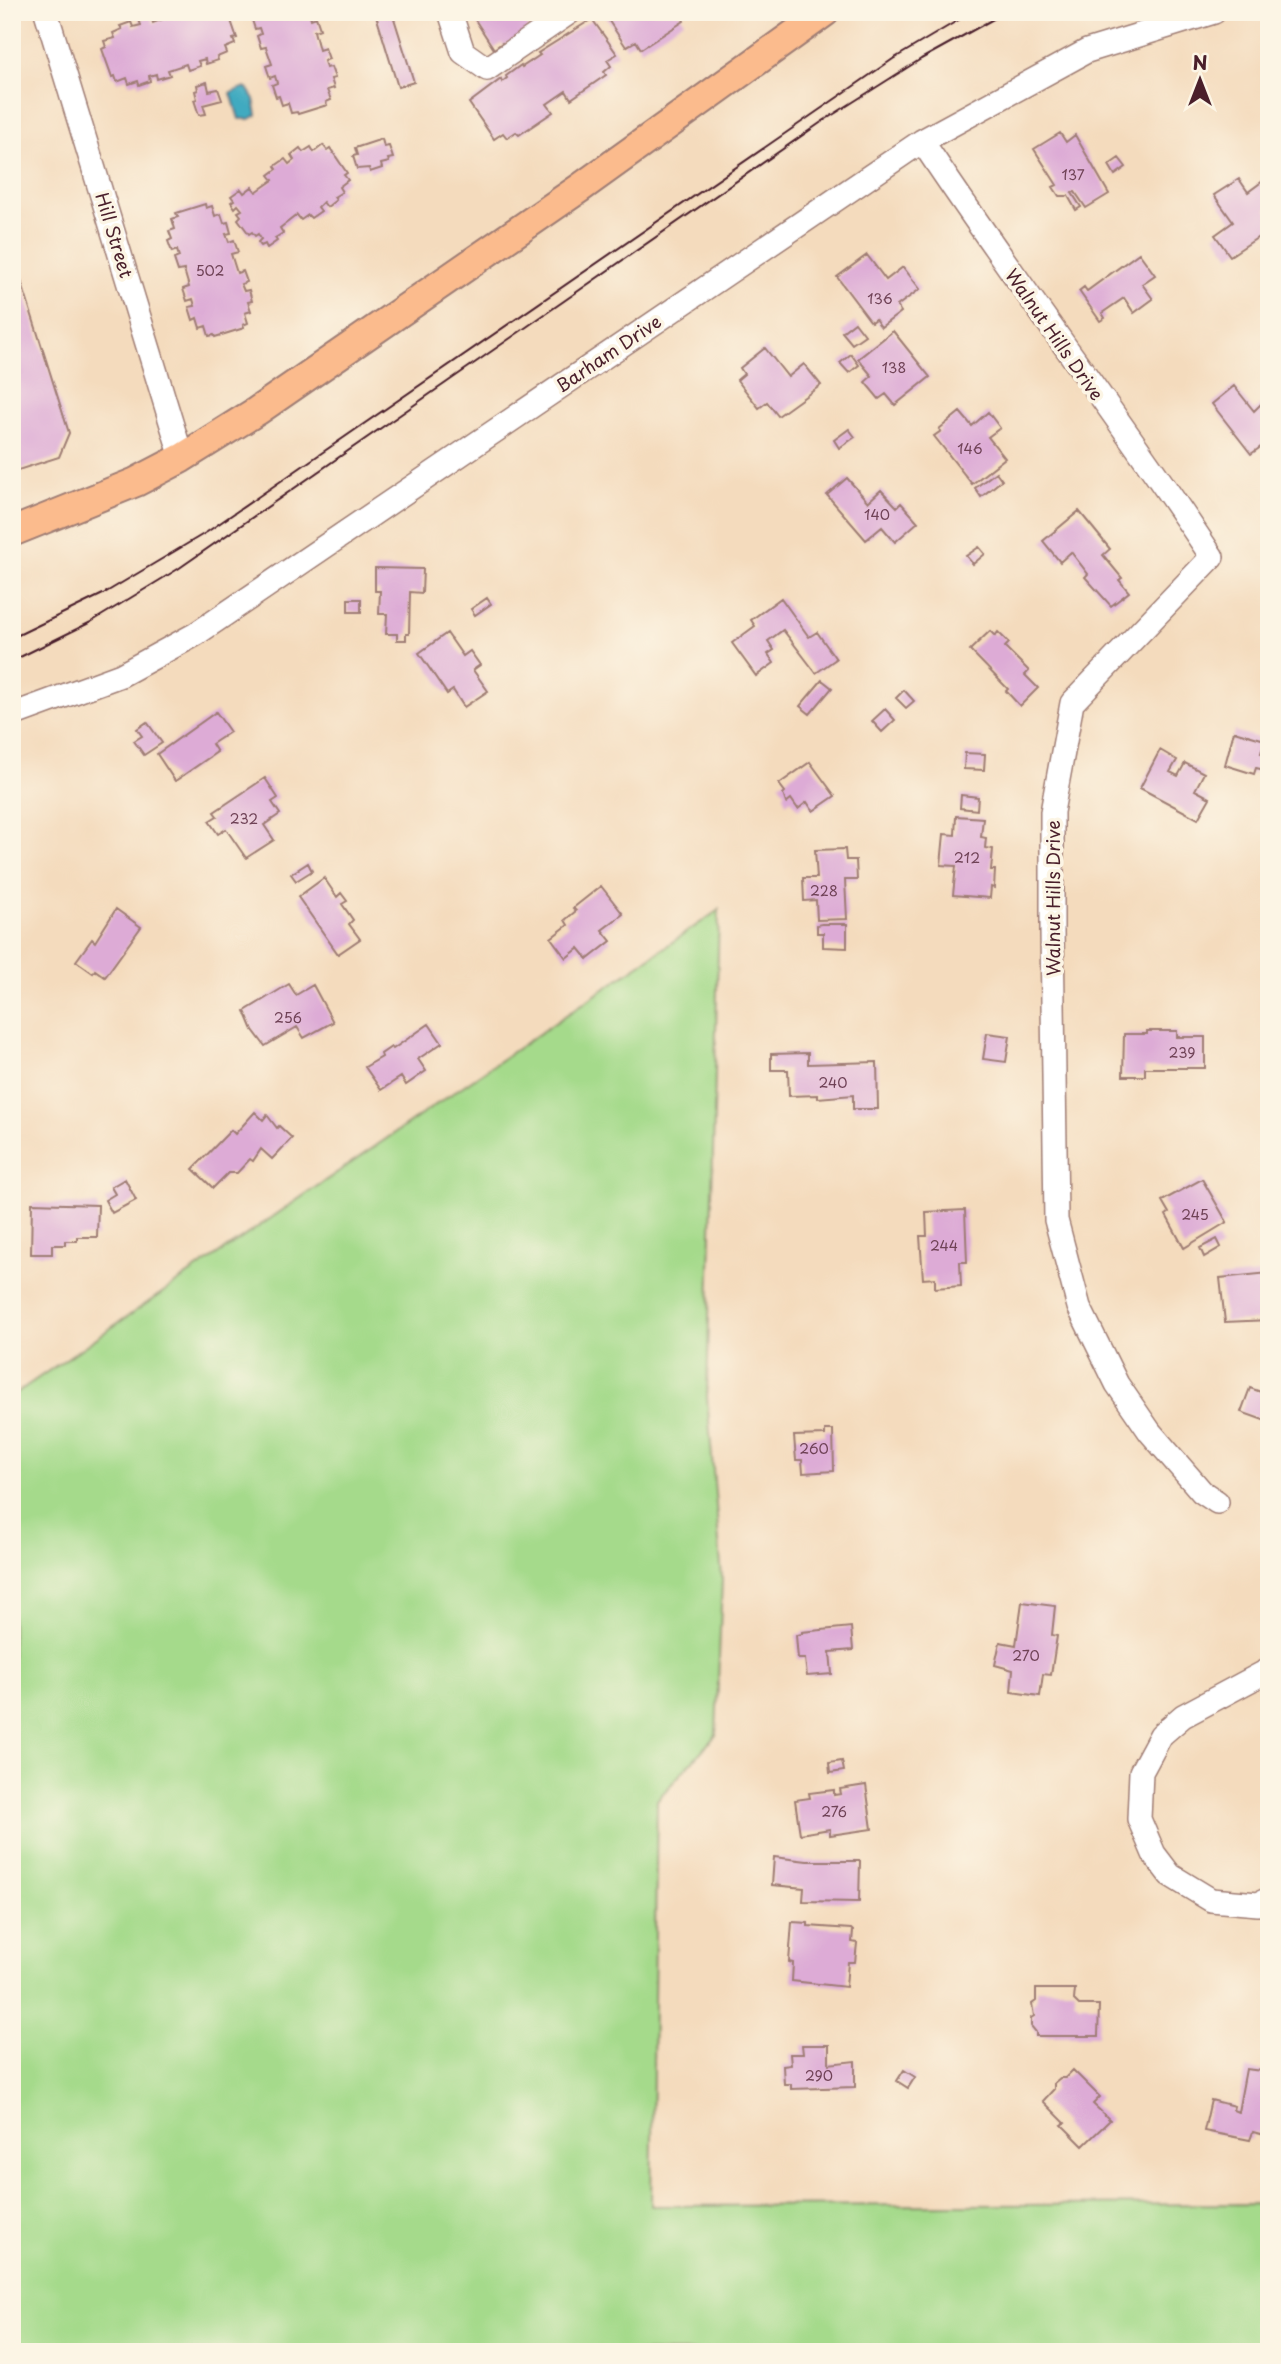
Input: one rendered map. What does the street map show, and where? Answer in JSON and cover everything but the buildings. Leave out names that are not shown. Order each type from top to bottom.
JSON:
[{"type":"main road","points":[[12,532],[136,482],[182,458],[257,411],[580,188],[799,21],[825,12]]},
{"type":"street","name":"Hill Street","points":[[46,12],[182,458]]},
{"type":"street","points":[[450,12],[463,52],[487,69],[570,12]]},
{"type":"street","name":"Barham Drive","points":[[12,715],[121,675],[196,634],[922,141],[1087,51],[1214,12]]},
{"type":"street","name":"Walnut Hills Drive","points":[[922,141],[1020,286],[1166,486],[1212,557],[1073,703],[1052,812],[1052,930],[1056,1220],[1079,1307],[1117,1384],[1150,1432],[1202,1492],[1217,1502]]},
{"type":"street","points":[[1269,1670],[1183,1716],[1161,1735],[1141,1772],[1139,1819],[1154,1854],[1170,1875],[1211,1900],[1258,1904],[1269,1899]]},
{"type":"green space","points":[[719,910],[707,1397],[722,1578],[716,1735],[657,1800],[651,2206],[1269,2204],[1269,2352],[12,2352],[12,1396]]},
{"type":"water","points":[[247,88],[254,99],[257,115],[250,119],[239,119],[231,93]]},
{"type":"tram line","points":[[12,638],[103,594],[207,532],[893,59],[972,12]]},
{"type":"tram line","points":[[12,661],[91,622],[178,569],[823,121],[921,59],[1006,12]]}]
